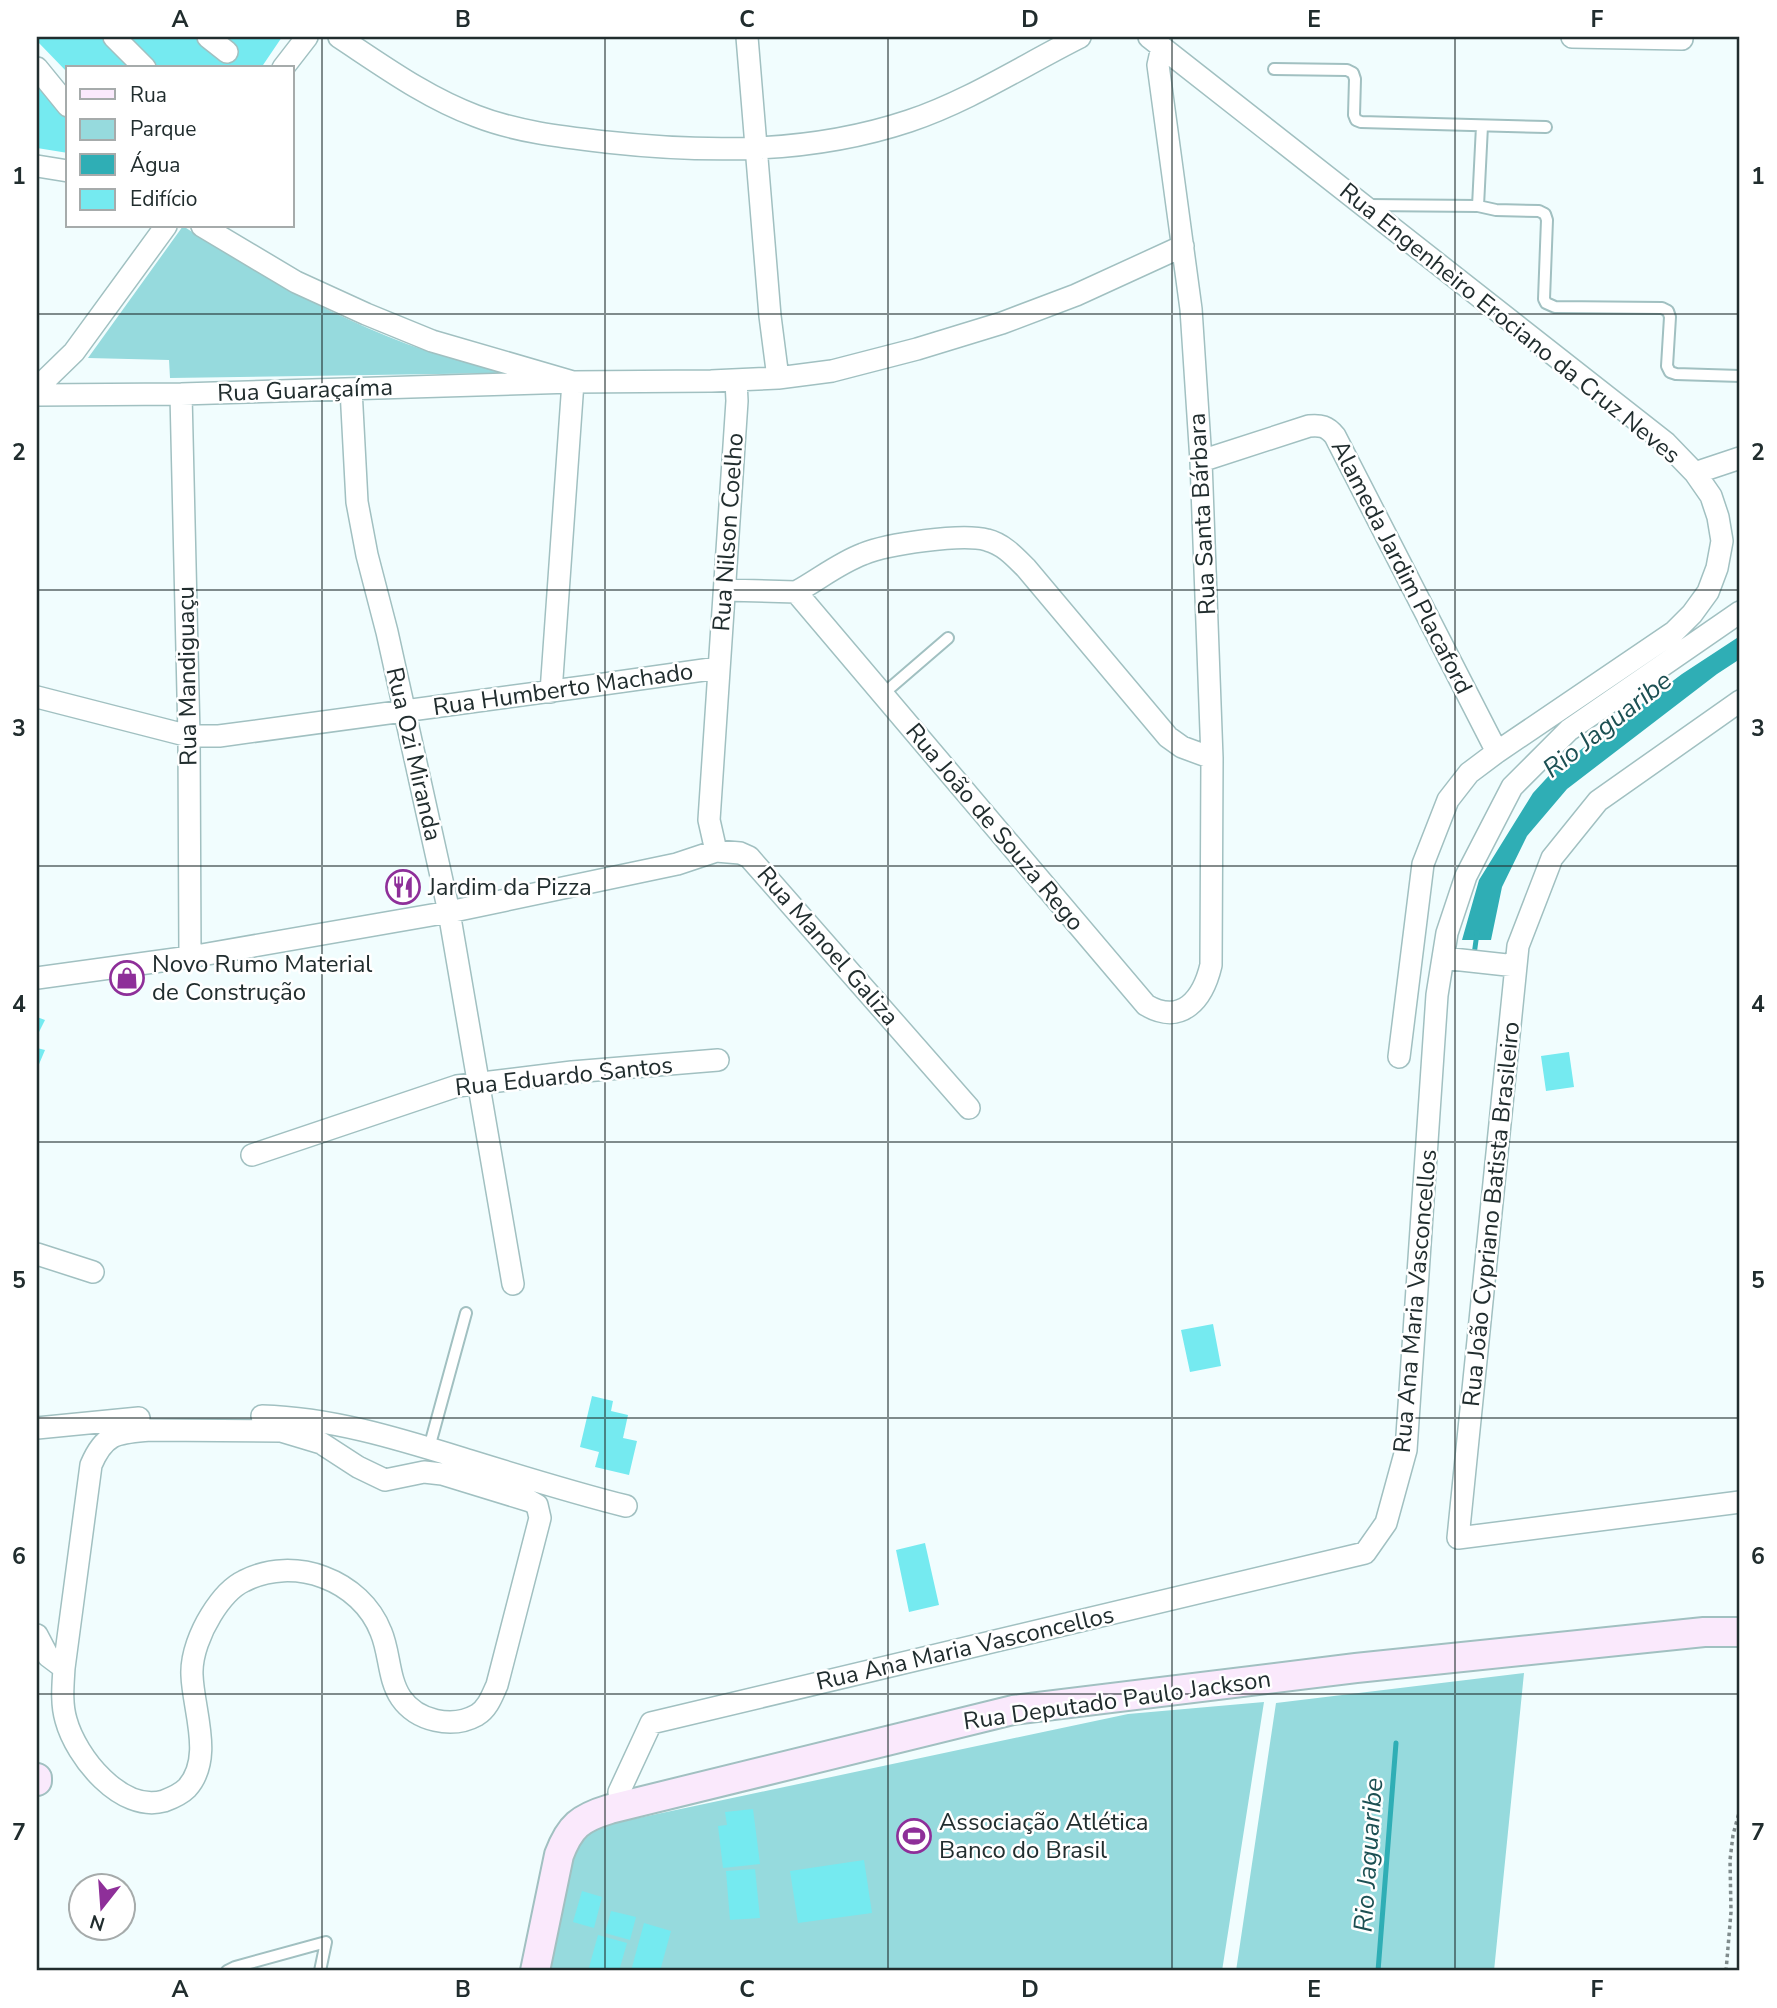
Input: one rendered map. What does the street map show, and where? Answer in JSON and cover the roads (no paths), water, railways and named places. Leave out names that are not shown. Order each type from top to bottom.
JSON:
[{"type":"main road","name":"Rua Deputado Paulo Jackson","points":[[535,1971],[559,1855],[565,1840],[575,1826],[589,1815],[620,1799],[1013,1710],[1446,1658],[1704,1632],[1740,1632]]},
{"type":"street","points":[[114,37],[143,66]]},
{"type":"street","points":[[208,37],[227,52]]},
{"type":"street","points":[[285,66],[307,37]]},
{"type":"street","points":[[339,37],[436,98],[477,117],[522,130],[651,147],[755,150],[810,144],[909,121],[961,99],[1080,37]]},
{"type":"street","points":[[747,37],[772,342],[778,378]]},
{"type":"street","points":[[1572,37],[1682,39]]},
{"type":"street","name":"Rua Engenheiro Erociano da Cruz Neves","points":[[1156,42],[1666,443],[1695,473],[1711,496],[1718,517],[1722,541],[1717,568],[1708,592],[1692,614],[1680,640],[1555,710],[1469,773],[1448,800],[1423,864],[1399,1056]]},
{"type":"street","name":"Rua Santa Bárbara","points":[[1156,42],[1191,309],[1201,461],[1212,758],[1211,965],[1207,984]]},
{"type":"street","points":[[37,68],[66,104]]},
{"type":"street","points":[[37,166],[66,171]]},
{"type":"street","points":[[37,388],[74,352],[165,228]]},
{"type":"street","points":[[205,228],[296,282],[366,314],[432,341],[573,382],[551,692]]},
{"type":"street","name":"Rua Guaraçaíma","points":[[37,395],[736,380],[832,371],[1002,323],[1076,295],[1183,246]]},
{"type":"street","name":"Rua Nilson Coelho","points":[[716,851],[709,820],[737,401],[736,380]]},
{"type":"street","name":"Rua Ozi Miranda","points":[[351,389],[357,502],[449,912],[513,1284]]},
{"type":"street","name":"Rua Mandiguaçu","points":[[181,394],[190,736],[190,957]]},
{"type":"street","name":"Alameda Jardim Placaford","points":[[1201,461],[1309,426],[1320,425],[1329,429],[1497,752]]},
{"type":"street","points":[[1695,473],[1740,458]]},
{"type":"street","points":[[725,590],[796,592],[851,559],[878,548],[962,537],[986,539],[1004,547],[1026,568],[1168,737],[1182,747],[1212,758]]},
{"type":"street","name":"Rua João de Souza Rego","points":[[796,592],[1146,1005],[1158,1012],[1172,1014],[1184,1009],[1197,998],[1207,984]]},
{"type":"street","name":"Rua Ana Maria Vasconcellos","points":[[620,1799],[651,1723],[1365,1553],[1386,1523],[1406,1450],[1437,995],[1446,959],[1447,933],[1466,876],[1512,787],[1569,730],[1680,640],[1740,612]]},
{"type":"street","name":"Rua Humberto Machado","points":[[37,697],[190,736],[219,736],[718,668]]},
{"type":"street","name":"Rua João Cypriano Batista Brasileiro","points":[[1740,701],[1598,801],[1552,858],[1518,946],[1513,965],[1458,1538],[1740,1502]]},
{"type":"street","points":[[1555,710],[1569,730]]},
{"type":"street","name":"Rua Manoel Galiza","points":[[37,978],[190,957],[449,912],[677,864],[716,851],[740,853],[750,857],[969,1108]]},
{"type":"street","points":[[1446,959],[1513,965]]},
{"type":"street","name":"Rua Eduardo Santos","points":[[252,1155],[436,1092],[480,1083],[718,1060]]},
{"type":"street","points":[[37,1254],[93,1272]]},
{"type":"street","points":[[37,1428],[177,1415],[279,1417],[360,1429],[561,1490],[626,1506]]},
{"type":"street","points":[[150,1430],[281,1431],[321,1443],[358,1467],[385,1479],[424,1472],[442,1474],[530,1501],[540,1511],[498,1685],[490,1702],[477,1714],[460,1721],[427,1719],[414,1711],[401,1698],[393,1682],[381,1631],[369,1608],[350,1589],[324,1577],[296,1571],[267,1572],[242,1581],[221,1599],[206,1623],[196,1649],[192,1673],[200,1758],[195,1776],[186,1789],[171,1798],[156,1803],[138,1801],[119,1793],[84,1756],[66,1722],[62,1696],[64,1668],[91,1465],[102,1443],[111,1436],[150,1430]]},
{"type":"street","points":[[37,1635],[48,1656],[64,1668]]},
{"type":"lane","points":[[1275,69],[1353,72],[1354,115],[1356,120],[1361,122],[1546,127]]},
{"type":"lane","points":[[1478,206],[1482,126]]},
{"type":"lane","points":[[1363,205],[1478,206],[1496,210],[1539,211],[1545,214],[1547,220],[1546,303],[1555,307],[1662,308],[1668,311],[1670,317],[1667,366],[1670,372],[1740,376]]},
{"type":"lane","points":[[883,694],[948,638]]},
{"type":"lane","points":[[429,1448],[466,1313]]},
{"type":"lane","points":[[228,1971],[326,1942],[320,1971]]},
{"type":"water","points":[[1740,636],[1740,659],[1567,789],[1527,836],[1502,887],[1491,940],[1462,940],[1479,880],[1533,793],[1555,769],[1682,674]]},
{"type":"waterway","name":"Rio Jaguaribe","points":[[1474,955],[1477,933]]},
{"type":"waterway","name":"Rio Jaguaribe","points":[[1378,1971],[1396,1743]]},
{"type":"place","name":"Jardim da Pizza","points":[[403,887]]},
{"type":"place","name":"Novo Rumo Material de Construção","points":[[127,978]]},
{"type":"place","name":"Associação Atlética Banco do Brasil","points":[[914,1836]]}]
